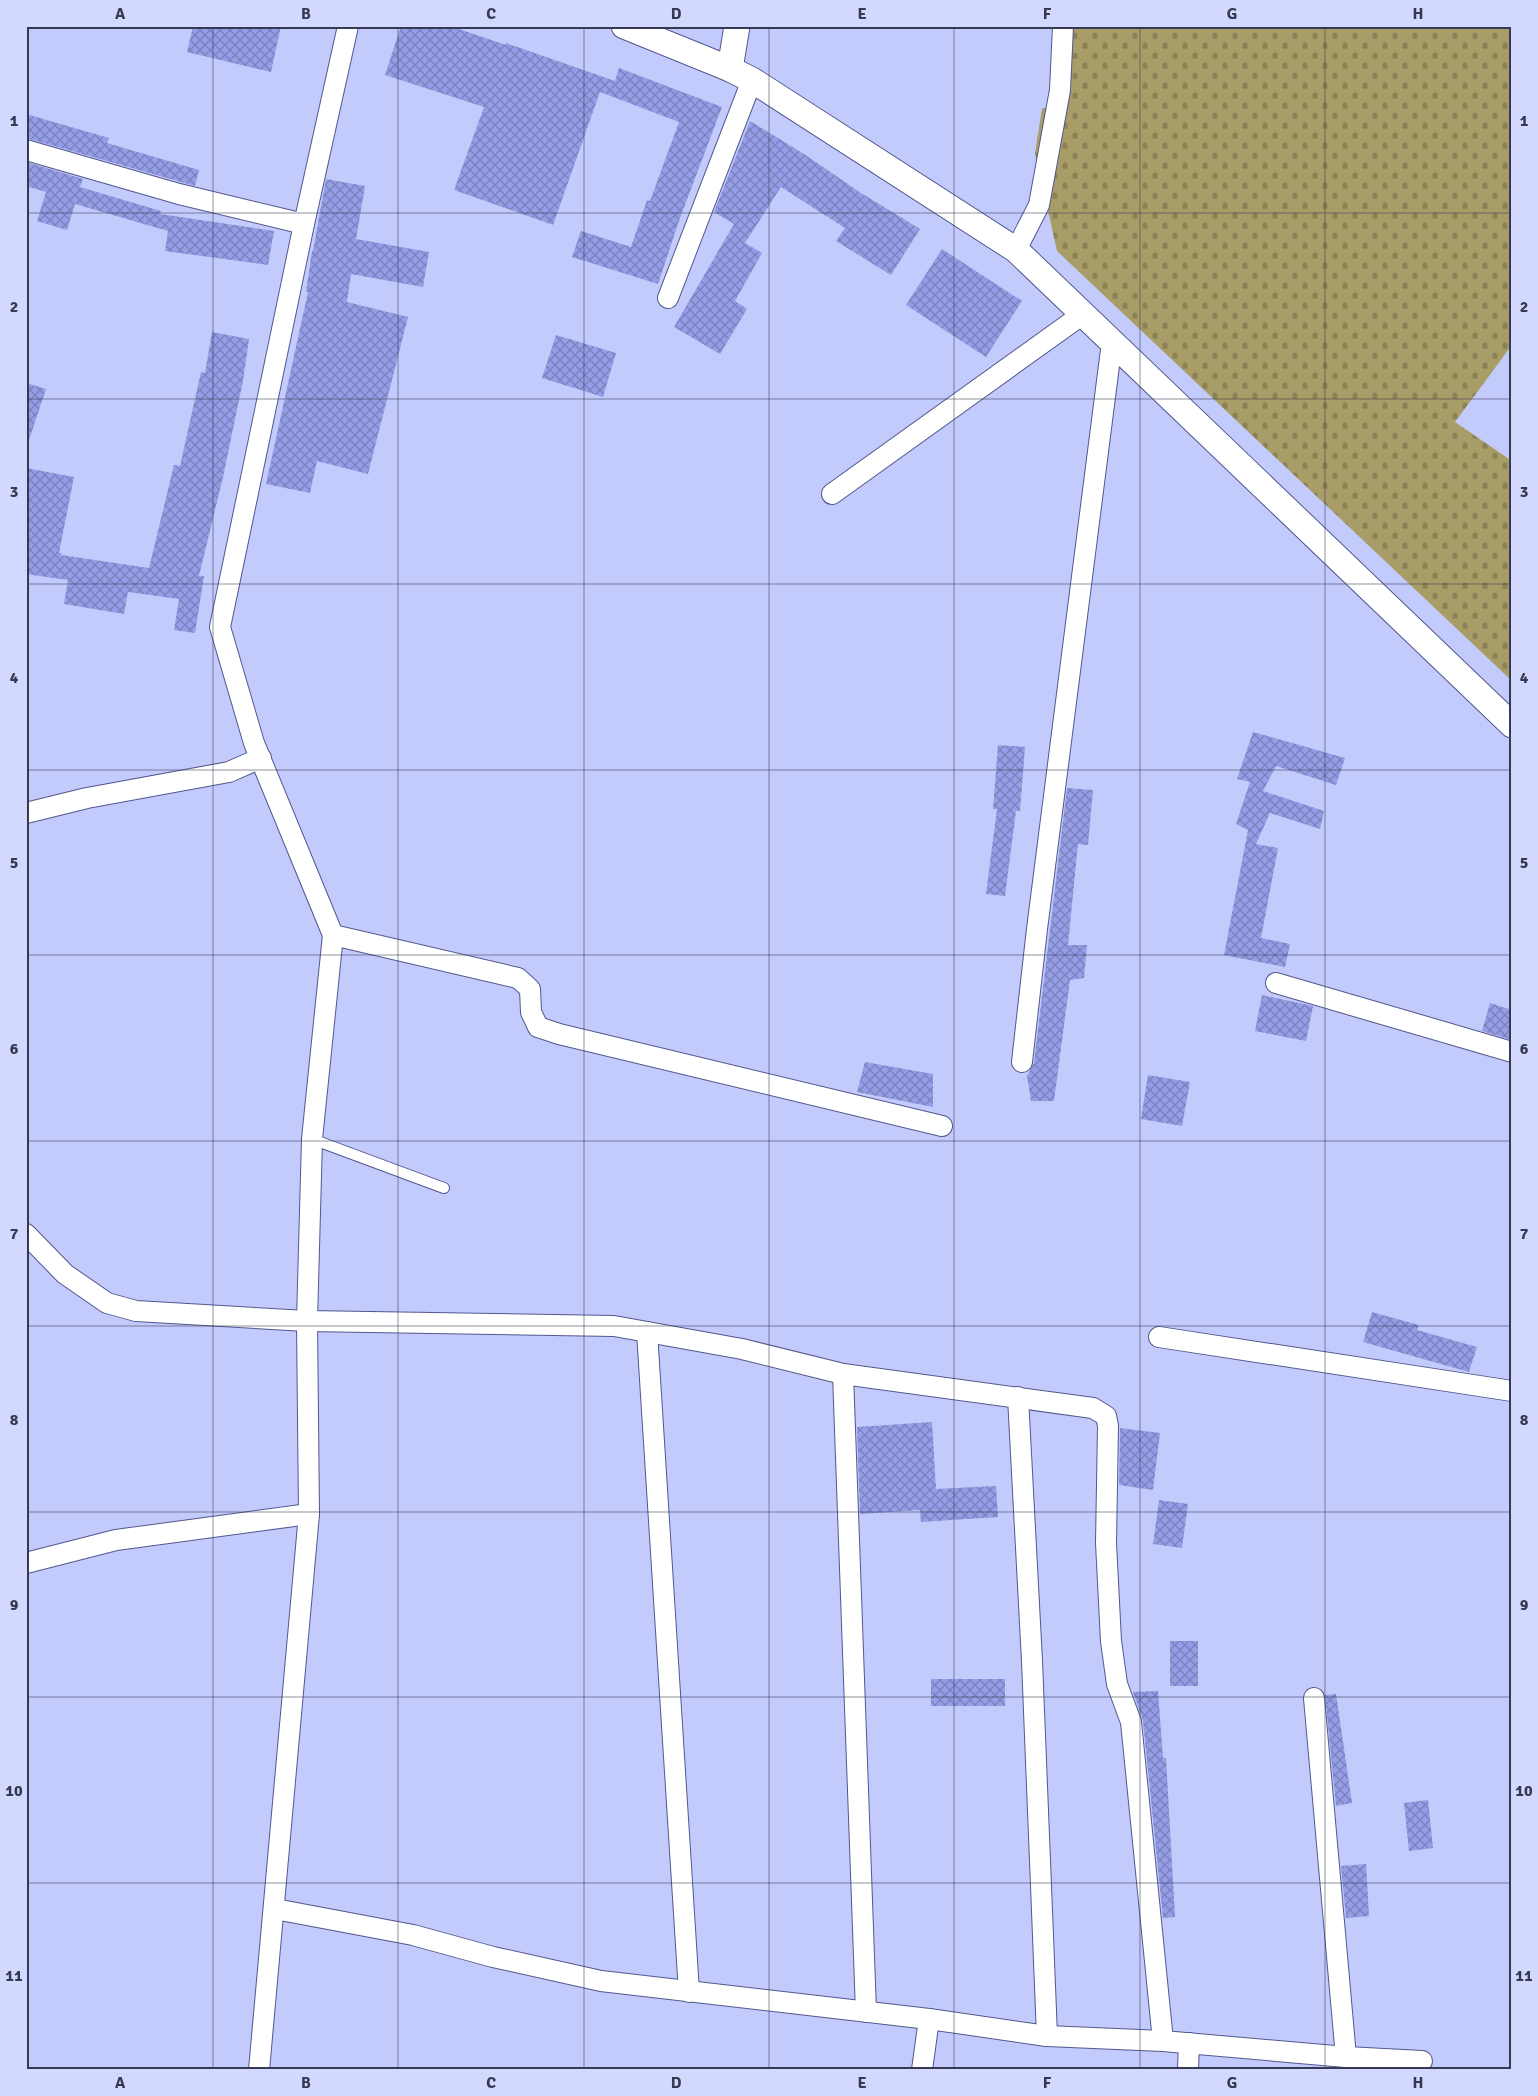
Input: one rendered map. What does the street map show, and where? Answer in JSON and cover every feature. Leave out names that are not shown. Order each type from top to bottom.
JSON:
[{"type":"street","points":[[259,2070],[309,1514],[307,1321],[312,1139],[333,935],[254,743],[220,627],[304,224],[348,26]]},
{"type":"street","points":[[624,26],[730,69],[752,80],[1016,250],[1512,725]]},
{"type":"street","points":[[730,69],[737,26]]},
{"type":"street","points":[[1016,250],[1039,205],[1060,90],[1063,26]]},
{"type":"street","points":[[668,298],[752,80]]},
{"type":"street","points":[[26,150],[179,194],[304,224]]},
{"type":"street","points":[[832,494],[1083,314]]},
{"type":"street","points":[[1022,1062],[1037,929],[1112,342]]},
{"type":"street","points":[[26,813],[87,798],[229,772],[260,758]]},
{"type":"street","points":[[333,935],[518,978],[530,989],[531,1012],[538,1027],[560,1034],[942,1126]]},
{"type":"street","points":[[1276,983],[1512,1052]]},
{"type":"street","points":[[26,1234],[65,1274],[107,1303],[136,1311],[307,1321],[614,1326],[742,1349],[843,1374],[1093,1408],[1106,1416],[1108,1426],[1106,1543],[1111,1641],[1117,1684],[1130,1722],[1163,2041]]},
{"type":"street","points":[[647,1332],[689,1992]]},
{"type":"street","points":[[1159,1336],[1512,1391]]},
{"type":"street","points":[[843,1374],[866,2012]]},
{"type":"street","points":[[1018,1397],[1032,1661],[1047,2036]]},
{"type":"street","points":[[26,1562],[116,1540],[309,1514]]},
{"type":"street","points":[[1314,1698],[1346,2057]]},
{"type":"street","points":[[275,1908],[413,1935],[601,1981],[929,2019],[1047,2036],[1163,2041],[1346,2057],[1388,2065],[1422,2060]]},
{"type":"street","points":[[922,2070],[929,2019]]},
{"type":"street","points":[[1188,2070],[1189,2044]]},
{"type":"lane","points":[[312,1139],[444,1188]]},
{"type":"green space","points":[[1061,26],[1512,26],[1512,345],[1455,422],[1512,461],[1512,681],[1057,251],[1035,153],[1042,109],[1059,103]]},
{"type":"building","points":[[193,26],[281,26],[271,72],[187,52]]},
{"type":"building","points":[[401,26],[450,26],[506,45],[506,43],[615,81],[619,68],[722,107],[680,218],[658,284],[572,257],[581,231],[631,247],[647,200],[650,201],[679,122],[600,92],[553,225],[454,190],[484,107],[385,75]]},
{"type":"building","points":[[26,114],[109,138],[107,143],[199,170],[195,186],[26,138]]},
{"type":"building","points":[[750,121],[920,229],[891,275],[836,241],[845,228],[781,187],[745,243],[762,253],[735,301],[747,309],[720,354],[674,327],[734,224],[714,212]]},
{"type":"building","points":[[26,162],[83,179],[80,187],[161,211],[160,214],[274,231],[268,265],[165,251],[168,231],[75,204],[67,230],[37,221],[46,192],[26,186]]},
{"type":"building","points":[[326,179],[365,186],[356,239],[429,252],[423,287],[351,274],[347,302],[408,317],[368,474],[317,461],[310,493],[266,484],[308,292],[306,292],[312,251]]},
{"type":"building","points":[[942,249],[1022,301],[986,357],[906,305]]},
{"type":"building","points":[[212,332],[249,339],[243,381],[223,477],[199,576],[204,576],[195,633],[174,630],[179,599],[128,592],[124,614],[64,604],[68,580],[26,574],[28,535],[26,535],[26,468],[74,477],[59,553],[62,553],[61,555],[149,568],[174,465],[180,466],[201,372],[205,373]]},
{"type":"building","points":[[556,335],[616,353],[603,397],[542,378]]},
{"type":"building","points":[[26,383],[46,389],[29,440],[26,440]]},
{"type":"building","points":[[1253,732],[1345,758],[1336,785],[1276,766],[1263,791],[1324,811],[1320,829],[1270,813],[1256,844],[1278,848],[1261,938],[1290,944],[1285,967],[1224,955],[1248,830],[1236,824],[1250,782],[1237,779]]},
{"type":"building","points":[[998,745],[1025,747],[1020,811],[1016,811],[1005,896],[986,894],[997,809],[993,809]]},
{"type":"building","points":[[1067,788],[1093,790],[1088,845],[1078,844],[1068,945],[1087,945],[1084,978],[1070,980],[1054,1101],[1031,1101],[1027,1076],[1034,1063]]},
{"type":"building","points":[[1262,995],[1313,1006],[1306,1041],[1255,1031]]},
{"type":"building","points":[[1490,1003],[1512,1010],[1512,1040],[1482,1031]]},
{"type":"building","points":[[865,1062],[933,1074],[933,1107],[857,1092]]},
{"type":"building","points":[[1148,1075],[1190,1082],[1182,1126],[1141,1119]]},
{"type":"building","points":[[1372,1312],[1419,1325],[1417,1330],[1477,1347],[1469,1372],[1363,1342]]},
{"type":"building","points":[[932,1422],[936,1489],[996,1486],[998,1517],[921,1522],[920,1510],[860,1514],[857,1427]]},
{"type":"building","points":[[1120,1428],[1160,1433],[1153,1490],[1119,1485]]},
{"type":"building","points":[[1159,1500],[1188,1504],[1182,1548],[1153,1544]]},
{"type":"building","points":[[1170,1641],[1198,1641],[1198,1686],[1170,1686]]},
{"type":"building","points":[[931,1679],[1005,1679],[1005,1706],[931,1706]]},
{"type":"building","points":[[1158,1691],[1163,1758],[1166,1758],[1175,1917],[1163,1918],[1143,1721],[1133,1692]]},
{"type":"building","points":[[1336,1694],[1352,1803],[1336,1806],[1325,1695]]},
{"type":"building","points":[[1428,1800],[1433,1848],[1409,1851],[1404,1803]]},
{"type":"building","points":[[1366,1864],[1369,1916],[1346,1918],[1341,1866]]}]
